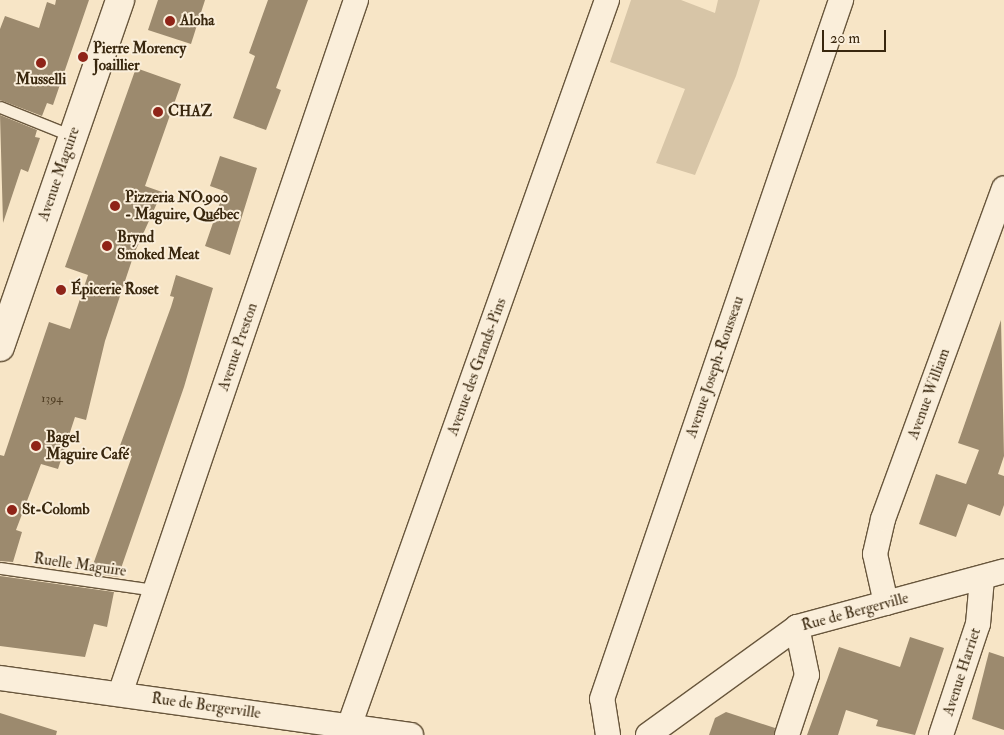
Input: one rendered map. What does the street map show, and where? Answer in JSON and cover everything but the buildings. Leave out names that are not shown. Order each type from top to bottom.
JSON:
[{"type":"street","name":"Avenue Maguire","points":[[0,347],[120,0]]},
{"type":"street","name":"Avenue Preston","points":[[120,694],[356,0]]},
{"type":"street","name":"Avenue des Grands-Pins","points":[[348,730],[607,0]]},
{"type":"street","name":"Avenue Joseph-Rousseau","points":[[608,735],[602,699],[841,0]]},
{"type":"street","name":"Avenue William","points":[[886,603],[875,554],[883,519],[1004,188]]},
{"type":"street","name":"Rue de Bergerville","points":[[648,735],[797,627],[1004,571]]},
{"type":"street","name":"Avenue Harriet","points":[[941,735],[978,624],[982,578]]},
{"type":"street","points":[[786,735],[807,675],[797,627]]},
{"type":"street","name":"Rue de Bergerville","points":[[0,678],[120,694],[348,730],[411,735]]},
{"type":"lane","points":[[0,107],[72,136]]},
{"type":"lane","name":"Ruelle Maguire","points":[[0,568],[155,590]]},
{"type":"shaded area","points":[[631,0],[681,0],[715,13],[718,0],[760,0],[736,76],[695,175],[656,163],[685,89],[610,62]]},
{"type":"place","name":"Aloha","points":[[170,21]]},
{"type":"place","name":"Pierre Morency Joaillier","points":[[83,57]]},
{"type":"place","name":"Musselli","points":[[41,63]]},
{"type":"place","name":"CHAZ","points":[[158,112]]},
{"type":"place","name":"Pizzeria NO.900 - Maguire, Québec","points":[[115,206]]},
{"type":"place","name":"Brynd Smoked Meat","points":[[107,246]]},
{"type":"place","name":"Épicerie Roset","points":[[61,290]]},
{"type":"place","name":"Bagel Maguire Café","points":[[36,446]]},
{"type":"place","name":"St-Colomb","points":[[12,510]]}]
